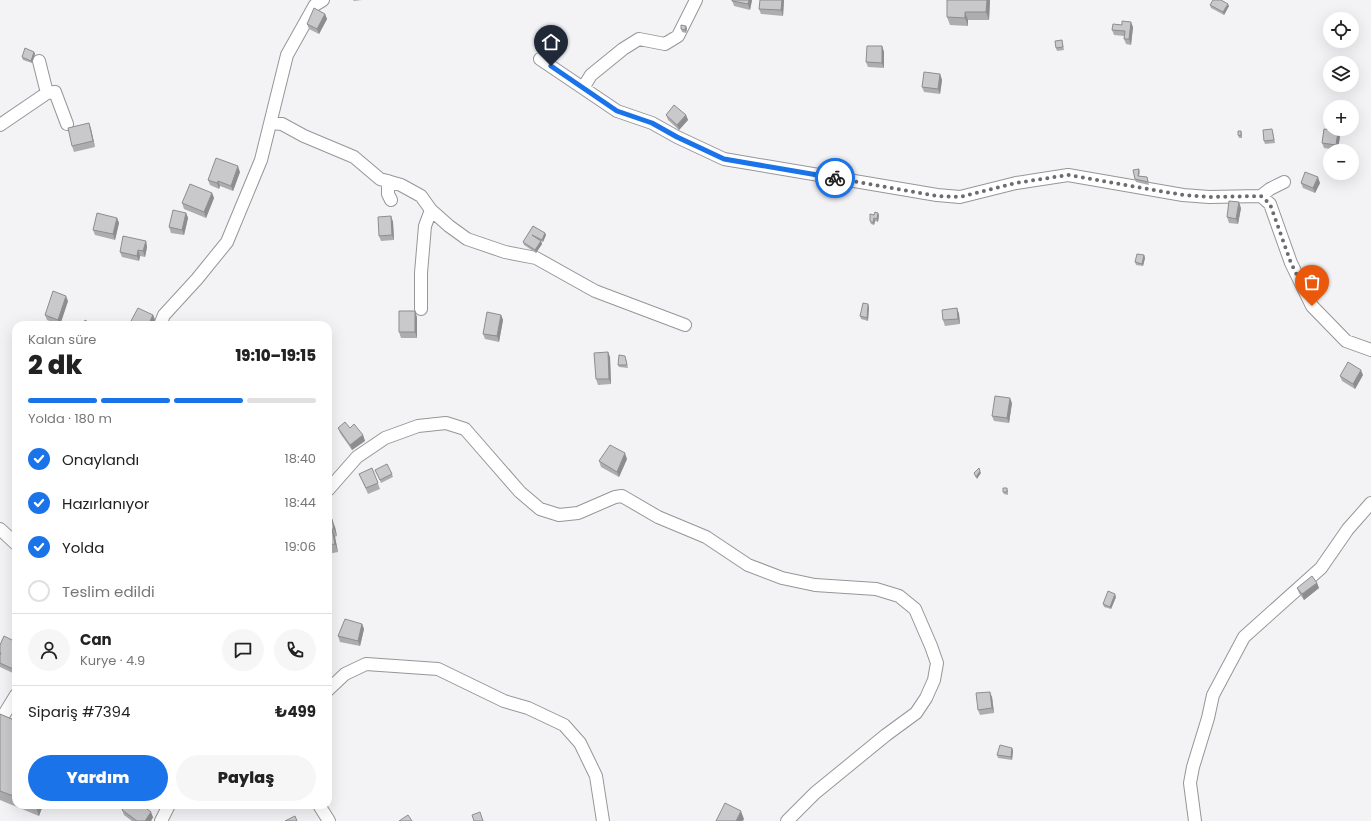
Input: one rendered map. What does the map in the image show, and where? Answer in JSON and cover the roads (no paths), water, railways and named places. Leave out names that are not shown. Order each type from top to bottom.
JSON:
[{"type":"street","points":[[162,321],[164,315],[197,279],[227,242],[261,160],[287,54],[315,5],[323,0]]},
{"type":"street","points":[[583,88],[591,75],[623,49],[639,39],[665,44],[678,36],[696,0]]},
{"type":"street","points":[[540,59],[617,111],[652,123],[677,137],[724,159],[937,196],[960,197],[1016,183],[1068,175],[1183,195],[1209,197],[1261,196],[1270,188],[1284,182]]},
{"type":"street","points":[[39,60],[47,93]]},
{"type":"street","points":[[0,124],[47,93],[55,92],[67,124]]},
{"type":"street","points":[[271,123],[282,124],[304,136],[354,157],[380,178],[401,185],[421,196],[431,210],[467,239],[505,252],[536,258],[595,291],[685,324]]},
{"type":"street","points":[[388,181],[388,194],[391,200]]},
{"type":"street","points":[[1261,196],[1270,204],[1291,263],[1312,306],[1346,341],[1371,350]]},
{"type":"street","points":[[421,309],[421,272],[425,226],[431,210]]},
{"type":"street","points":[[332,485],[357,457],[385,438],[418,426],[446,423],[465,429],[520,492],[540,508],[559,515],[578,513],[615,497],[622,496],[658,517],[706,537],[748,565],[782,578],[815,585],[876,589],[899,596],[914,609],[937,663],[934,680],[926,698],[916,713],[815,793],[787,821]]},
{"type":"street","points":[[1195,821],[1190,783],[1193,767],[1208,718],[1213,695],[1244,637],[1321,568],[1348,529],[1371,503]]},
{"type":"street","points":[[0,528],[12,540]]},
{"type":"street","points":[[332,686],[345,674],[366,664],[438,669],[504,701],[528,708],[557,721],[564,725],[580,743],[596,776],[603,821]]},
{"type":"street","points":[[0,721],[12,702]]},
{"type":"street","points":[[161,821],[167,809]]},
{"type":"street","points":[[322,809],[329,821]]}]
